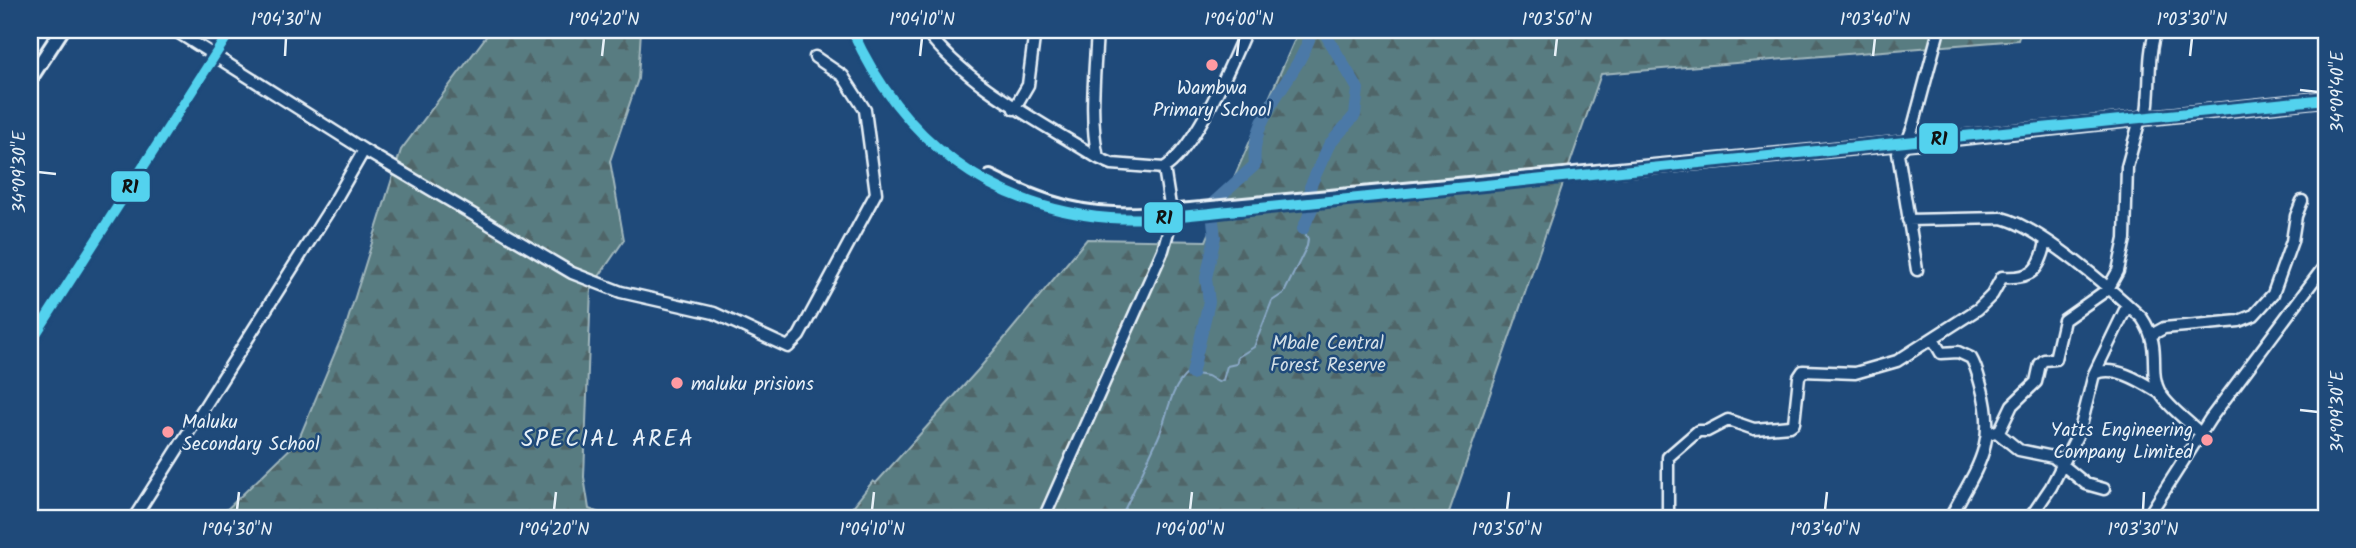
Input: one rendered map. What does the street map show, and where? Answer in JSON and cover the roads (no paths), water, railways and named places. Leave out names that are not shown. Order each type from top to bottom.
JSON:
[{"type":"main road","points":[[30,79],[62,30]]},
{"type":"main road","points":[[990,177],[1023,194],[1072,209],[1114,215],[1304,201],[2326,99]]},
{"type":"street","points":[[174,30],[364,150],[572,273],[621,292],[714,313],[789,347],[799,336],[876,193],[865,110],[843,76],[815,57]]},
{"type":"street","points":[[925,30],[949,56],[1014,109],[1098,159],[1112,164],[1164,168],[1182,151],[1222,83],[1247,30]]},
{"type":"street","points":[[1014,109],[1028,85],[1035,30]]},
{"type":"street","points":[[1097,30],[1093,103],[1098,159]]},
{"type":"street","points":[[1917,270],[1898,153],[1907,142],[1939,30]]},
{"type":"street","points":[[1950,518],[2004,416],[2020,394],[2036,382],[2040,364],[2044,360],[2056,359],[2064,320],[2108,289],[2123,252],[2128,193],[2127,167],[2150,105],[2150,57],[2156,30]]},
{"type":"street","points":[[134,518],[333,204],[364,150]]},
{"type":"street","points":[[1044,518],[1171,227],[1172,211],[1164,168]]},
{"type":"street","points":[[2153,334],[2164,328],[2239,321],[2254,315],[2273,293],[2292,241],[2296,216],[2302,201]]},
{"type":"street","points":[[1908,220],[2001,218],[2025,226],[2142,318],[2153,334],[2156,380],[2160,393]]},
{"type":"street","points":[[1668,518],[1668,457],[1698,430],[1707,431],[1728,420],[1754,429],[1790,426],[1794,423],[1799,377],[1803,371],[1869,372],[1897,361],[1978,309],[1992,295],[2002,277],[2022,277],[2036,272],[2046,242]]},
{"type":"street","points":[[2147,518],[2200,433],[2324,271]]},
{"type":"street","points":[[2030,518],[2080,430],[2094,373],[2127,306]]},
{"type":"street","points":[[1933,339],[1941,353],[1958,352],[1971,358],[1975,364],[1993,434],[2019,450],[2053,457],[2087,484],[2104,489]]},
{"type":"street","points":[[2094,373],[2107,370],[2122,373],[2160,393],[2200,433]]},
{"type":"waterway","points":[[1192,374],[1209,302],[1206,278],[1215,237],[1211,205],[1255,165],[1255,146],[1267,112],[1297,64],[1312,30]]},
{"type":"waterway","points":[[1303,229],[1313,206],[1310,187],[1329,145],[1355,115],[1358,89],[1323,30]]},
{"type":"waterway","points":[[1120,518],[1158,438],[1182,379],[1188,373],[1208,376],[1218,382],[1223,380],[1227,366],[1236,364],[1238,357],[1254,347],[1272,301],[1284,293],[1307,246],[1308,239],[1303,229]]},
{"type":"place","name":"Wambwa Primary School","points":[[1212,65]]},
{"type":"place","name":"maluku prisions","points":[[677,383]]},
{"type":"place","name":"Maluku Secondary School","points":[[168,432]]},
{"type":"place","name":"Yatts Engineering Company Limited","points":[[2207,440]]},
{"type":"district","name":"SPECIAL AREA","points":[[608,438]]},
{"type":"park label","name":"Mbale Central Forest Reserve","points":[[1328,353]]}]
